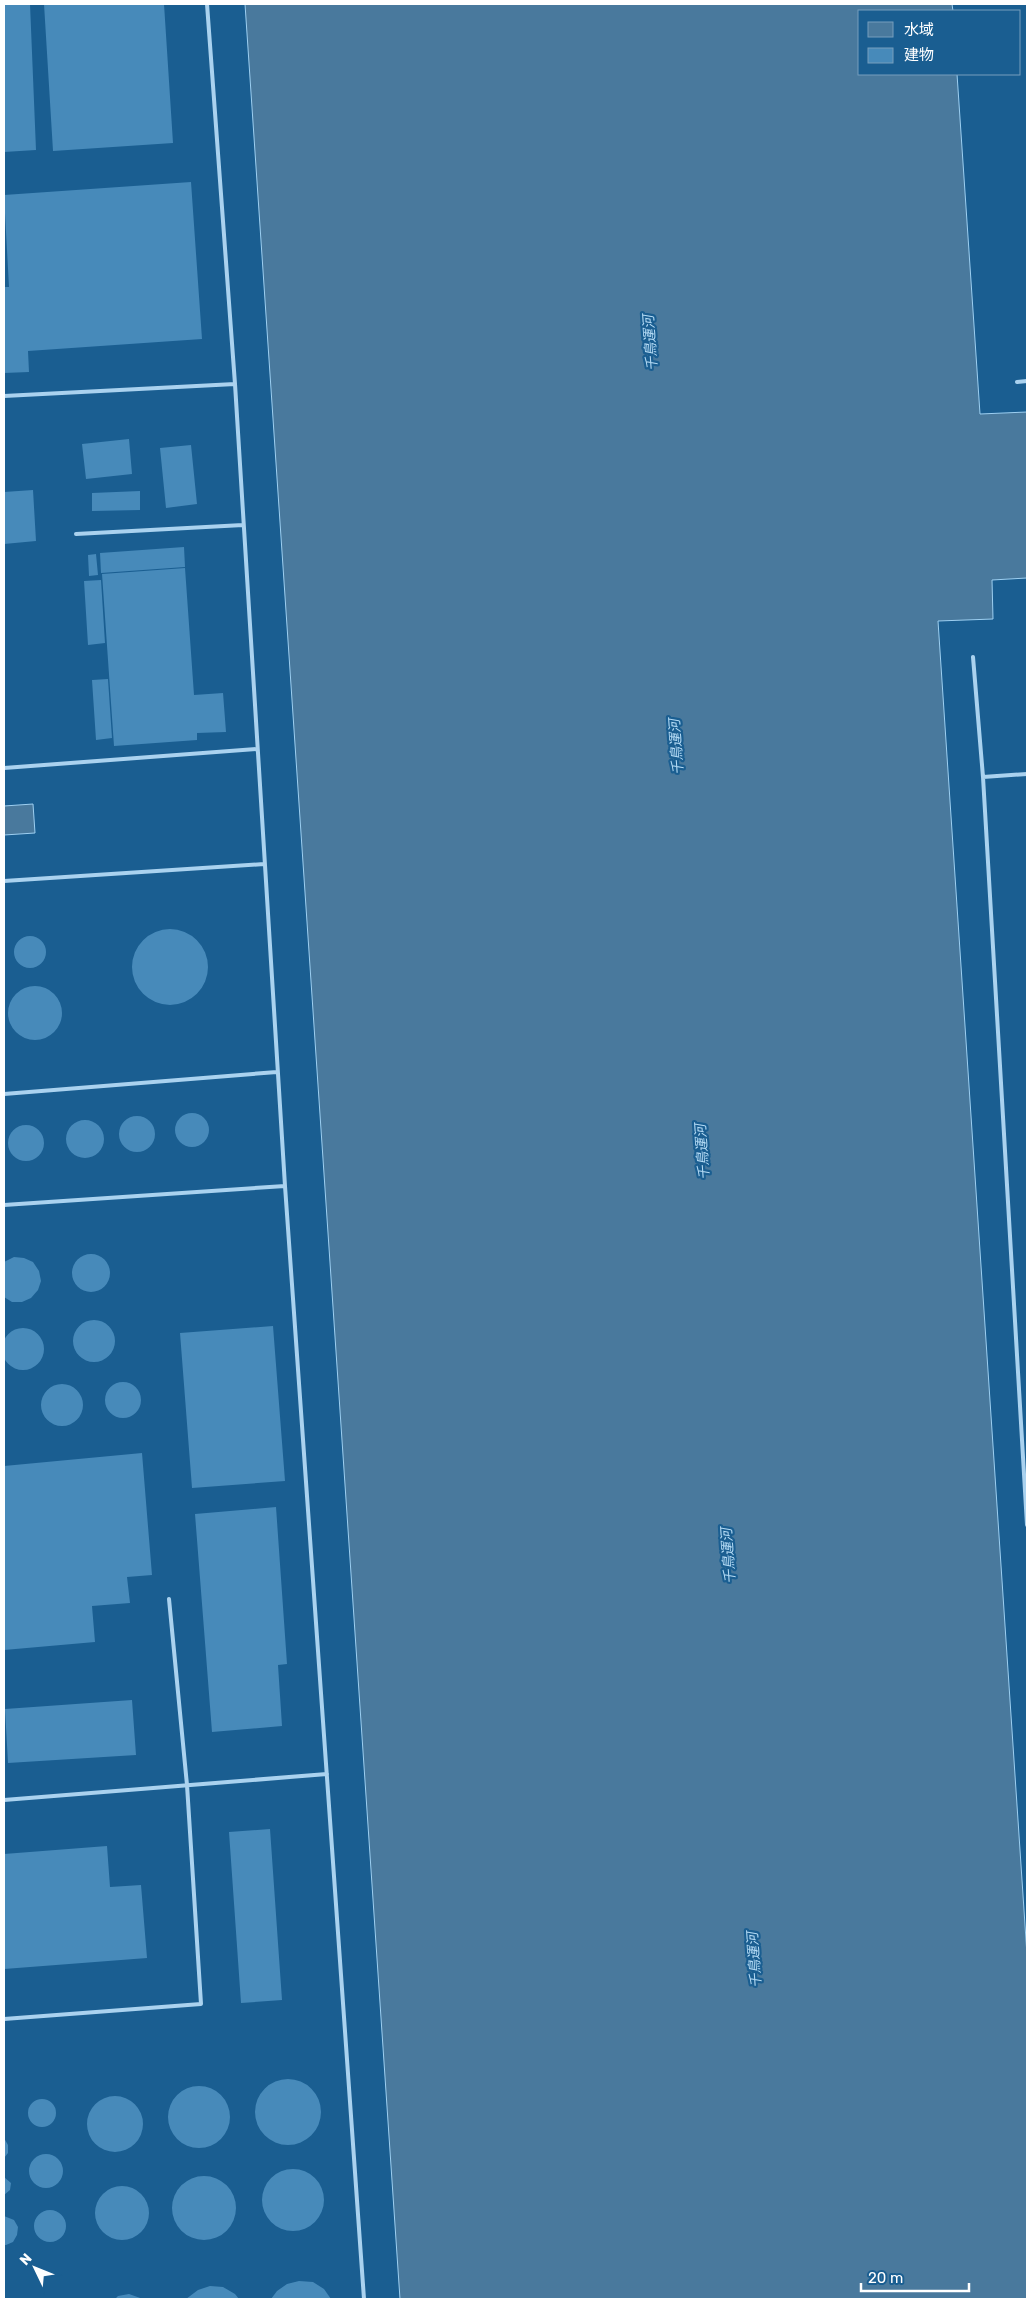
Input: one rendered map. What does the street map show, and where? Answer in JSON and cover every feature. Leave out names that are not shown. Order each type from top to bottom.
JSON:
[{"type":"lane","points":[[207,4],[234,384],[277,1072],[364,2299]]},
{"type":"lane","points":[[1017,382],[1027,381]]},
{"type":"lane","points":[[4,396],[234,384]]},
{"type":"lane","points":[[76,534],[243,525]]},
{"type":"lane","points":[[973,657],[1022,1418],[1027,1525]]},
{"type":"lane","points":[[4,768],[257,749]]},
{"type":"lane","points":[[982,777],[1027,774]]},
{"type":"lane","points":[[4,882],[264,864]]},
{"type":"lane","points":[[4,1094],[277,1072]]},
{"type":"lane","points":[[4,1205],[285,1186]]},
{"type":"lane","points":[[1022,1418],[1027,1418]]},
{"type":"lane","points":[[4,2019],[201,2004],[187,1786],[169,1599]]},
{"type":"lane","points":[[4,1800],[328,1774]]},
{"type":"water","name":"千鳥運河","points":[[245,4],[952,4],[953,10],[858,10],[858,75],[957,75],[980,414],[1027,412],[1027,578],[992,580],[993,619],[938,621],[1027,1955],[1027,2299],[400,2299]]},
{"type":"water","points":[[33,804],[35,833],[4,835],[4,806]]},
{"type":"building","points":[[4,4],[30,4],[36,150],[4,152]]},
{"type":"building","points":[[44,4],[164,4],[173,143],[53,151]]},
{"type":"building","points":[[191,182],[202,339],[28,351],[29,372],[4,373],[4,287],[9,287],[4,195]]},
{"type":"building","points":[[129,439],[132,474],[86,479],[82,444]]},
{"type":"building","points":[[191,445],[197,504],[166,508],[160,448]]},
{"type":"building","points":[[33,490],[36,541],[4,544],[4,492]]},
{"type":"building","points":[[140,491],[140,510],[92,511],[92,493]]},
{"type":"building","points":[[184,547],[185,567],[101,573],[100,553]]},
{"type":"building","points":[[96,554],[98,575],[89,576],[88,555]]},
{"type":"building","points":[[185,568],[194,695],[223,693],[226,732],[197,733],[197,740],[114,746],[102,574]]},
{"type":"building","points":[[101,580],[105,643],[88,645],[84,581]]},
{"type":"building","points":[[108,679],[112,738],[96,740],[92,680]]},
{"type":"building","points":[[170,929],[184,932],[197,940],[205,953],[208,967],[205,981],[197,994],[184,1002],[170,1005],[156,1002],[143,994],[135,981],[132,967],[135,953],[143,940],[156,932]]},
{"type":"building","points":[[30,936],[36,937],[41,941],[45,946],[45,958],[41,963],[36,967],[30,968],[24,967],[19,963],[15,958],[14,952],[15,946],[19,941],[24,937]]},
{"type":"building","points":[[30,986],[40,986],[50,990],[58,998],[62,1013],[58,1028],[50,1036],[40,1040],[30,1040],[20,1036],[12,1028],[8,1018],[8,1008],[12,998],[20,990]]},
{"type":"building","points":[[192,1113],[199,1114],[204,1118],[208,1123],[208,1137],[204,1142],[199,1146],[192,1147],[185,1146],[180,1142],[176,1137],[175,1130],[176,1123],[180,1118],[185,1114]]},
{"type":"building","points":[[137,1116],[144,1117],[150,1121],[154,1127],[154,1141],[150,1147],[144,1151],[137,1152],[130,1151],[124,1147],[120,1141],[119,1134],[120,1127],[124,1121],[130,1117]]},
{"type":"building","points":[[85,1120],[98,1126],[104,1139],[98,1152],[85,1158],[72,1152],[66,1139],[72,1126]]},
{"type":"building","points":[[26,1125],[38,1131],[44,1143],[38,1155],[26,1161],[14,1155],[8,1143],[14,1131]]},
{"type":"building","points":[[91,1254],[105,1259],[110,1273],[105,1287],[91,1292],[77,1287],[72,1273],[77,1259]]},
{"type":"building","points":[[14,1257],[24,1258],[33,1262],[39,1271],[41,1281],[38,1290],[31,1298],[22,1302],[12,1302],[4,1297],[4,1262]]},
{"type":"building","points":[[94,1320],[109,1326],[115,1341],[109,1356],[94,1362],[79,1356],[73,1341],[79,1326]]},
{"type":"building","points":[[273,1326],[285,1481],[192,1488],[180,1333]]},
{"type":"building","points":[[27,1328],[35,1331],[41,1337],[44,1349],[41,1361],[35,1367],[19,1370],[11,1367],[5,1361],[2,1345],[5,1337],[11,1331]]},
{"type":"building","points":[[123,1382],[130,1383],[136,1387],[140,1393],[140,1407],[136,1413],[130,1417],[123,1418],[116,1417],[110,1413],[106,1407],[105,1400],[106,1393],[110,1387],[116,1383]]},
{"type":"building","points":[[62,1384],[77,1390],[83,1405],[77,1420],[62,1426],[47,1420],[41,1405],[47,1390]]},
{"type":"building","points":[[142,1453],[152,1575],[127,1577],[130,1603],[92,1606],[95,1642],[4,1650],[4,1466]]},
{"type":"building","points":[[276,1507],[287,1664],[278,1665],[282,1726],[212,1732],[195,1514]]},
{"type":"building","points":[[132,1700],[136,1755],[8,1763],[5,1709]]},
{"type":"building","points":[[270,1829],[282,2000],[241,2003],[229,1832]]},
{"type":"building","points":[[107,1846],[110,1887],[141,1885],[147,1958],[4,1969],[4,1854]]},
{"type":"building","points":[[288,2079],[301,2082],[311,2089],[318,2099],[321,2112],[318,2125],[311,2135],[301,2142],[288,2145],[275,2142],[265,2135],[258,2125],[255,2112],[258,2099],[265,2089],[275,2082]]},
{"type":"building","points":[[193,2086],[205,2086],[221,2095],[228,2105],[230,2117],[228,2129],[221,2139],[205,2148],[193,2148],[182,2143],[173,2134],[168,2123],[168,2111],[173,2100],[182,2091]]},
{"type":"building","points":[[115,2096],[135,2104],[143,2124],[135,2144],[115,2152],[95,2144],[87,2124],[95,2104]]},
{"type":"building","points":[[42,2099],[52,2103],[56,2113],[52,2123],[42,2127],[32,2123],[28,2113],[32,2103]]},
{"type":"building","points":[[4,2138],[8,2145],[8,2153],[4,2158]]},
{"type":"building","points":[[46,2154],[58,2159],[63,2171],[58,2183],[46,2188],[34,2183],[29,2171],[34,2159]]},
{"type":"building","points":[[287,2169],[299,2169],[315,2178],[322,2188],[324,2200],[322,2212],[315,2222],[299,2231],[287,2231],[276,2226],[267,2217],[262,2206],[262,2194],[267,2183],[276,2174]]},
{"type":"building","points":[[204,2176],[222,2182],[230,2190],[236,2208],[230,2226],[222,2234],[204,2240],[186,2234],[178,2226],[172,2208],[178,2190],[186,2182]]},
{"type":"building","points":[[4,2177],[11,2183],[10,2190],[4,2195]]},
{"type":"building","points":[[122,2186],[132,2188],[141,2194],[147,2203],[149,2213],[147,2223],[141,2232],[132,2238],[122,2240],[112,2238],[103,2232],[97,2223],[95,2213],[97,2203],[103,2194],[112,2188]]},
{"type":"building","points":[[50,2210],[56,2211],[61,2215],[65,2220],[65,2232],[61,2237],[56,2241],[50,2242],[44,2241],[39,2237],[35,2232],[34,2226],[35,2220],[39,2215],[44,2211]]},
{"type":"building","points":[[4,2216],[14,2220],[18,2227],[17,2235],[13,2242],[6,2245],[4,2245]]},
{"type":"building","points":[[299,2281],[313,2282],[324,2289],[331,2299],[271,2299],[277,2291],[287,2284]]},
{"type":"building","points":[[210,2286],[223,2287],[235,2294],[239,2299],[186,2299],[198,2290]]},
{"type":"building","points":[[129,2294],[143,2299],[115,2299],[118,2296]]}]
